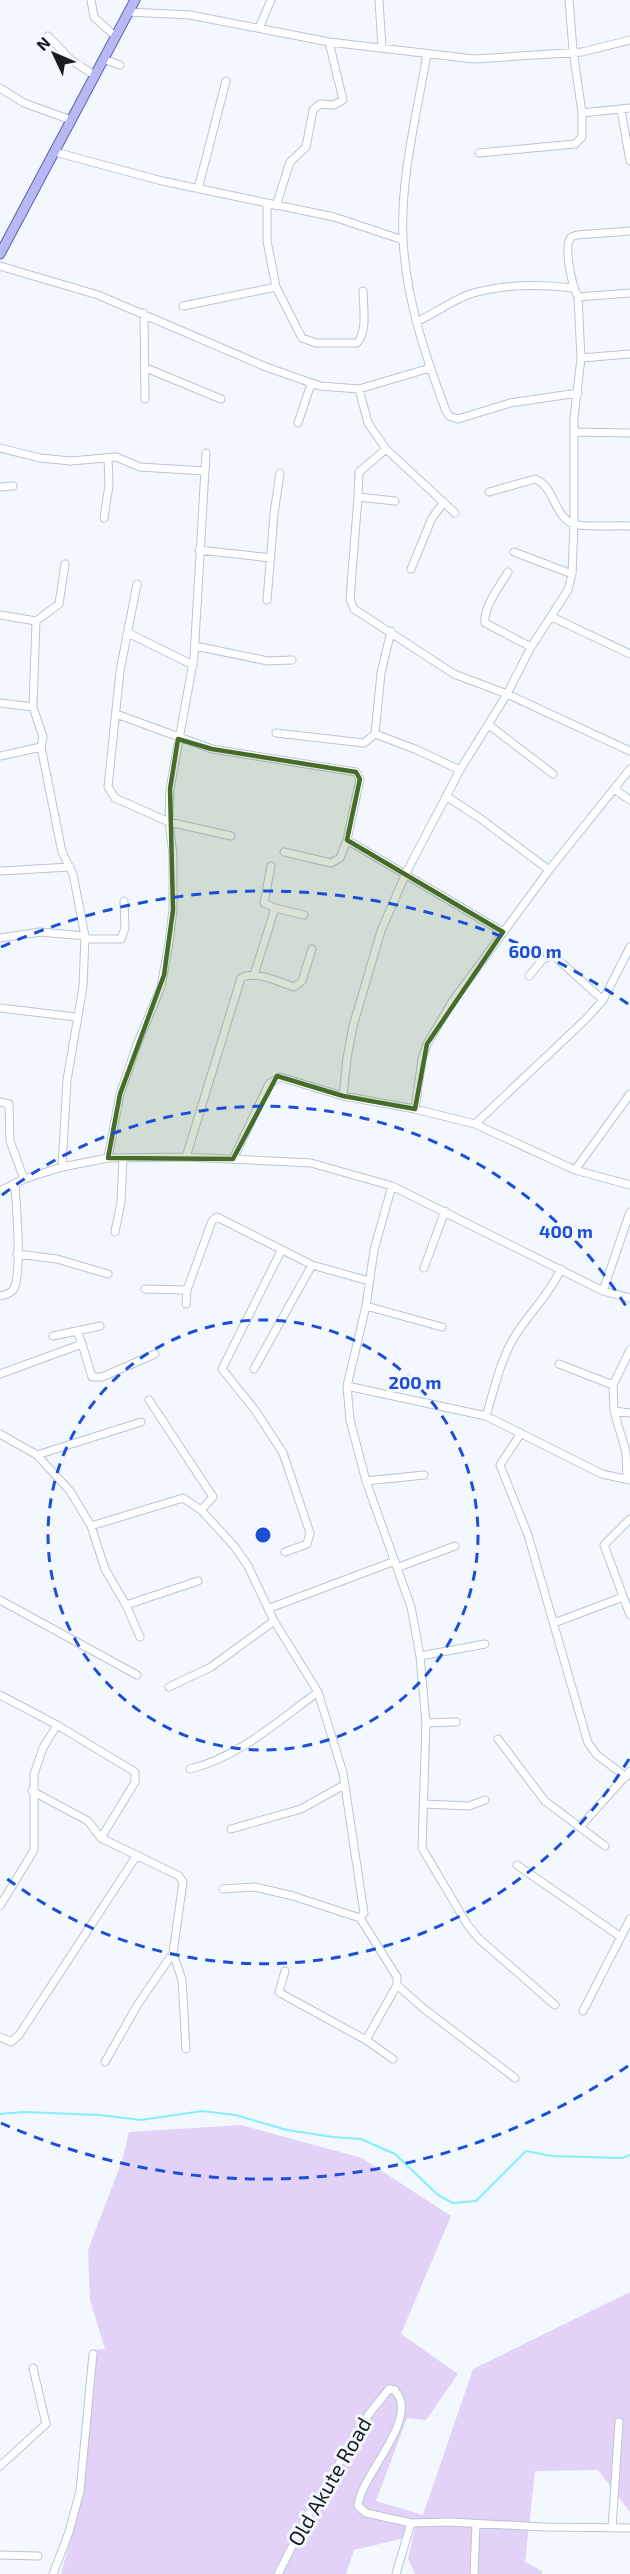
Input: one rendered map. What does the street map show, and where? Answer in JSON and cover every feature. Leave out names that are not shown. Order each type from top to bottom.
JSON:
[{"type":"main road","points":[[0,254],[135,0]]},
{"type":"street","points":[[91,0],[94,17],[115,36]]},
{"type":"street","points":[[259,28],[271,0]]},
{"type":"street","points":[[379,0],[381,48]]},
{"type":"street","points":[[479,153],[574,144],[582,137],[582,113],[573,51],[569,0]]},
{"type":"street","points":[[128,12],[190,15],[259,28],[286,36],[474,59],[582,52],[630,40]]},
{"type":"street","points":[[48,36],[70,60],[94,75]]},
{"type":"street","points":[[276,206],[290,162],[306,147],[314,110],[320,104],[334,105],[343,100],[329,42]]},
{"type":"street","points":[[427,54],[407,171],[403,240],[416,322],[446,411],[453,419],[510,403],[578,393]]},
{"type":"street","points":[[102,59],[120,66]]},
{"type":"street","points":[[198,189],[226,81]]},
{"type":"street","points":[[0,88],[24,103],[71,120]]},
{"type":"street","points":[[582,113],[630,108]]},
{"type":"street","points":[[621,110],[630,161]]},
{"type":"street","points":[[55,152],[198,189],[334,217],[403,240]]},
{"type":"street","points":[[267,204],[267,241],[276,287],[302,338],[316,343],[351,344],[362,338],[363,291]]},
{"type":"street","points":[[343,1096],[346,1058],[353,1026],[381,931],[406,873],[460,770],[507,694],[531,647],[568,590],[572,574],[574,524],[574,432],[582,358],[578,297],[573,288],[567,246],[572,237],[630,231]]},
{"type":"street","points":[[0,266],[98,295],[311,384],[359,389],[430,368]]},
{"type":"street","points":[[416,322],[468,294],[498,288],[541,285],[573,288]]},
{"type":"street","points":[[183,306],[276,287]]},
{"type":"street","points":[[578,297],[630,292]]},
{"type":"street","points":[[144,313],[145,399]]},
{"type":"street","points":[[582,358],[630,354]]},
{"type":"street","points":[[146,368],[221,399]]},
{"type":"street","points":[[298,423],[311,384]]},
{"type":"street","points":[[359,389],[368,423],[386,449],[455,513]]},
{"type":"street","points":[[574,432],[630,433]]},
{"type":"street","points":[[0,448],[40,458],[71,461],[124,459],[140,466],[206,471]]},
{"type":"street","points":[[386,449],[359,472],[350,604],[391,631],[420,654],[454,674],[507,694],[630,750]]},
{"type":"street","points":[[108,1158],[120,1094],[164,975],[173,910],[173,855],[169,822],[170,789],[193,665],[206,453]]},
{"type":"street","points":[[104,518],[109,485],[108,458]]},
{"type":"street","points":[[267,600],[280,472]]},
{"type":"street","points":[[489,492],[539,480],[565,519],[574,524],[630,526]]},
{"type":"street","points":[[0,487],[13,486]]},
{"type":"street","points":[[358,497],[395,501]]},
{"type":"street","points":[[411,569],[432,518],[444,502]]},
{"type":"street","points":[[200,550],[271,558]]},
{"type":"street","points":[[514,552],[572,574]]},
{"type":"street","points":[[0,615],[36,621],[58,604],[65,564]]},
{"type":"street","points":[[508,572],[488,608],[484,618],[485,623],[531,647]]},
{"type":"street","points":[[137,584],[120,671],[108,787],[115,798],[169,822],[231,836]]},
{"type":"street","points":[[552,617],[630,654]]},
{"type":"street","points":[[36,621],[33,707],[43,737],[41,747],[62,852],[73,874],[85,938],[83,987],[76,1017],[66,1087],[62,1167]]},
{"type":"street","points":[[276,733],[364,743],[375,734],[381,673],[391,631]]},
{"type":"street","points":[[128,633],[193,665]]},
{"type":"street","points":[[195,646],[268,661],[292,660]]},
{"type":"street","points":[[0,703],[33,707]]},
{"type":"street","points":[[116,714],[178,739],[212,749],[356,772],[360,779],[347,840],[340,858],[331,863],[284,852]]},
{"type":"street","points":[[489,724],[553,774]]},
{"type":"street","points":[[375,734],[460,770]]},
{"type":"street","points":[[0,756],[41,747]]},
{"type":"street","points":[[415,1108],[422,1059],[427,1044],[452,1002],[549,870],[630,769]]},
{"type":"street","points":[[614,789],[630,800]]},
{"type":"street","points":[[446,796],[549,870]]},
{"type":"street","points":[[347,840],[503,932]]},
{"type":"street","points":[[271,866],[264,903],[304,915]]},
{"type":"street","points":[[0,871],[70,867]]},
{"type":"street","points":[[0,938],[40,932],[85,938],[121,939],[125,928],[124,901]]},
{"type":"street","points":[[254,975],[275,908]]},
{"type":"street","points":[[475,1124],[586,1019],[603,1000],[630,947]]},
{"type":"street","points":[[186,1157],[241,978],[254,975],[294,987],[302,981],[312,948]]},
{"type":"street","points":[[529,976],[543,959],[553,955],[603,1000]]},
{"type":"street","points":[[0,1008],[76,1017]]},
{"type":"street","points":[[233,1158],[269,1084],[275,1078],[287,1078],[343,1096],[415,1108],[475,1124],[575,1170],[630,1185]]},
{"type":"street","points":[[575,1170],[630,1094]]},
{"type":"street","points":[[0,1102],[9,1104],[10,1141],[24,1179]]},
{"type":"street","points":[[0,1191],[24,1179],[62,1167],[108,1158],[233,1158],[311,1163],[392,1186],[603,1291],[630,1298]]},
{"type":"street","points":[[116,1232],[121,1202],[123,1159]]},
{"type":"street","points":[[0,1296],[10,1293],[16,1284],[19,1230],[15,1185]]},
{"type":"street","points":[[392,1186],[374,1250],[366,1306],[347,1386],[350,1420],[366,1481],[411,1607],[420,1656],[426,1723],[422,1848],[424,1856],[478,1938],[555,2005]]},
{"type":"street","points":[[424,1268],[445,1211]]},
{"type":"street","points":[[603,1291],[630,1212]]},
{"type":"street","points":[[186,1304],[187,1290],[214,1218],[221,1218],[312,1265],[369,1281]]},
{"type":"street","points":[[281,1251],[222,1369],[255,1410],[283,1453],[310,1533],[307,1544],[285,1552]]},
{"type":"street","points":[[18,1254],[57,1258],[108,1274]]},
{"type":"street","points":[[254,1369],[312,1265]]},
{"type":"street","points":[[486,1416],[507,1350],[519,1330],[549,1293],[561,1269]]},
{"type":"street","points":[[145,1289],[187,1290]]},
{"type":"street","points":[[366,1306],[442,1328]]},
{"type":"street","points":[[53,1336],[100,1326]]},
{"type":"street","points":[[77,1331],[92,1377],[102,1377],[155,1354]]},
{"type":"street","points":[[0,1374],[81,1344]]},
{"type":"street","points":[[347,1386],[486,1416],[602,1474],[629,1480],[626,1452],[614,1411],[613,1385],[630,1350]]},
{"type":"street","points":[[558,1364],[613,1385]]},
{"type":"street","points":[[149,1400],[167,1424],[213,1497],[201,1510]]},
{"type":"street","points":[[614,1411],[630,1413]]},
{"type":"street","points":[[37,1455],[141,1422]]},
{"type":"street","points":[[521,1433],[500,1465],[528,1535],[588,1743],[597,1755],[628,1774],[580,1827]]},
{"type":"street","points":[[0,1434],[37,1455],[70,1491],[92,1526],[105,1569],[126,1605],[140,1637]]},
{"type":"street","points":[[366,1481],[424,1476]]},
{"type":"street","points":[[92,1526],[183,1498],[201,1510],[235,1547],[248,1566],[270,1608],[274,1622],[318,1692],[340,1762],[364,1913],[360,1918]]},
{"type":"street","points":[[630,1519],[604,1545],[630,1615]]},
{"type":"street","points":[[270,1608],[455,1546]]},
{"type":"street","points":[[126,1605],[198,1581]]},
{"type":"street","points":[[554,1623],[623,1597]]},
{"type":"street","points":[[0,1600],[137,1676]]},
{"type":"street","points":[[169,1687],[211,1667],[274,1622]]},
{"type":"street","points":[[420,1656],[485,1644]]},
{"type":"street","points":[[190,1768],[211,1764],[226,1757],[265,1732],[318,1692]]},
{"type":"street","points":[[0,1695],[57,1725],[135,1772],[135,1782],[101,1838]]},
{"type":"street","points":[[426,1723],[456,1722]]},
{"type":"street","points":[[0,1906],[34,1850],[32,1791],[36,1764],[57,1725]]},
{"type":"street","points":[[498,1738],[545,1801],[605,1846]]},
{"type":"street","points":[[231,1829],[301,1809],[344,1785]]},
{"type":"street","points":[[32,1791],[88,1821],[101,1838],[179,1876],[183,1882],[172,1953],[138,2004],[105,2062]]},
{"type":"street","points":[[424,1804],[469,1806],[485,1800]]},
{"type":"street","points":[[0,2037],[11,2042],[19,2035],[137,1855]]},
{"type":"street","points":[[517,1864],[621,1937]]},
{"type":"street","points":[[223,1889],[255,1887],[293,1896],[360,1918],[397,1977],[397,1985],[366,2040]]},
{"type":"street","points":[[583,2011],[630,1919]]},
{"type":"street","points":[[172,1953],[182,1980],[186,2049]]},
{"type":"street","points":[[285,1971],[279,1992],[366,2040],[393,2060]]},
{"type":"street","points":[[397,1985],[423,2008],[515,2078]]},
{"type":"street","points":[[53,2574],[69,2532],[80,2491],[93,2354]]},
{"type":"street","points":[[0,2466],[46,2424],[33,2368]]},
{"type":"street","name":"Old Akute Road","points":[[278,2574],[308,2515],[388,2389],[395,2390],[401,2403],[400,2416],[379,2463],[361,2492],[358,2506],[366,2513],[411,2523]]},
{"type":"street","points":[[612,2528],[619,2422]]},
{"type":"street","points":[[396,2574],[411,2523],[630,2528]]},
{"type":"street","points":[[474,2574],[476,2524]]},
{"type":"street","points":[[0,2555],[38,2556]]},
{"type":"highlighted area","points":[[178,739],[212,749],[356,772],[360,779],[347,840],[503,932],[427,1044],[415,1109],[343,1096],[277,1076],[233,1159],[108,1158],[120,1094],[164,975],[173,910],[170,789]]},
{"type":"shaded area","points":[[241,2125],[362,2158],[451,2216],[401,2334],[458,2374],[426,2420],[407,2418],[376,2501],[423,2515],[473,2369],[630,2292],[630,2512],[598,2470],[535,2471],[525,2562],[542,2571],[542,2574],[415,2574],[408,2559],[416,2523],[401,2539],[354,2550],[346,2574],[61,2574],[79,2507],[91,2350],[105,2349],[90,2300],[88,2250],[122,2161],[129,2132]]},
{"type":"waterway","points":[[0,2114],[24,2112],[100,2115],[141,2120],[202,2111],[235,2115],[287,2130],[361,2139],[395,2154],[438,2195],[453,2203],[476,2201],[526,2151],[552,2156],[622,2158],[630,2155]]}]
